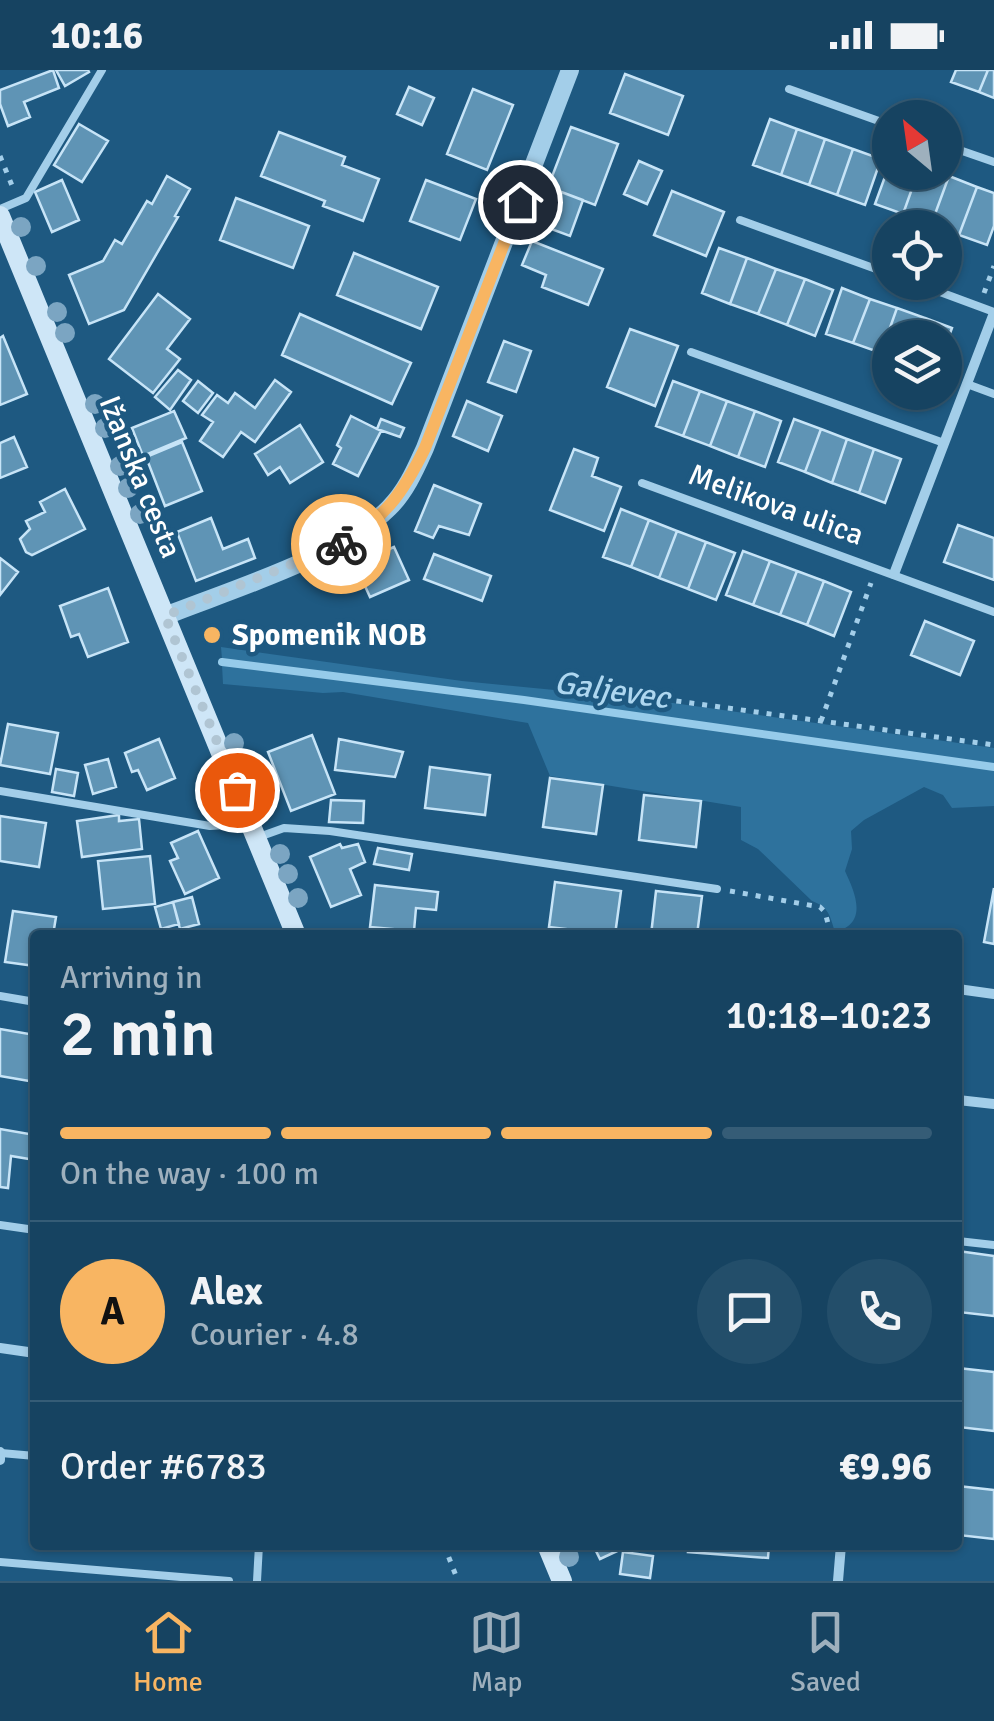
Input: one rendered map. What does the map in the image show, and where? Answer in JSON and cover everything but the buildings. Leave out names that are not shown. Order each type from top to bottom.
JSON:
[{"type":"main road","name":"Ižanska cesta","points":[[0,216],[294,930]]},
{"type":"main road","points":[[550,1550],[562,1581]]},
{"type":"street","points":[[165,616],[345,542],[382,515],[406,486],[425,448],[570,70]]},
{"type":"street","name":"Melikova ulica","points":[[894,574],[994,312]]},
{"type":"street","points":[[962,990],[994,994]]},
{"type":"street","points":[[962,1100],[994,1104]]},
{"type":"street","points":[[0,1348],[30,1353]]},
{"type":"street","points":[[838,1581],[841,1550]]},
{"type":"lane","points":[[0,208],[26,198],[102,70]]},
{"type":"lane","points":[[789,89],[872,119]]},
{"type":"lane","points":[[962,151],[994,162]]},
{"type":"lane","points":[[740,220],[872,268]]},
{"type":"lane","name":"Melikova ulica","points":[[962,300],[994,312]]},
{"type":"lane","points":[[691,352],[944,443]]},
{"type":"lane","points":[[967,384],[994,394]]},
{"type":"lane","name":"Melikova ulica","points":[[642,484],[994,612]]},
{"type":"lane","points":[[0,790],[210,826],[226,825],[247,815]]},
{"type":"lane","points":[[256,838],[284,828],[330,831],[717,889]]},
{"type":"lane","points":[[0,996],[30,1001]]},
{"type":"lane","points":[[0,1225],[30,1229]]},
{"type":"lane","points":[[962,1241],[994,1245]]},
{"type":"lane","points":[[0,1455],[30,1456]]},
{"type":"lane","points":[[257,1581],[259,1550]]},
{"type":"lane","points":[[0,1562],[228,1581]]},
{"type":"path","points":[[612,692],[994,745]]},
{"type":"path","points":[[717,889],[808,902],[825,912],[830,930]]},
{"type":"path","points":[[446,1550],[458,1581]]},
{"type":"shaded area","points":[[221,647],[462,681],[637,698],[994,748],[994,765],[222,659]]},
{"type":"shaded area","points":[[222,665],[994,769],[994,806],[952,808],[943,795],[924,787],[864,820],[851,831],[852,849],[845,871],[855,898],[856,915],[846,928],[834,930],[825,909],[758,849],[741,840],[741,807],[550,776],[528,723],[343,692],[223,684]]},
{"type":"waterway","name":"Galjevec","points":[[222,662],[524,700],[994,767]]},
{"type":"way so far","points":[[237,790],[165,616],[341,544]]},
{"type":"place","name":"Spomenik NOB","points":[[212,635]]},
{"type":"route","points":[[341,544],[372,523],[406,486],[425,448],[520,202]]}]
